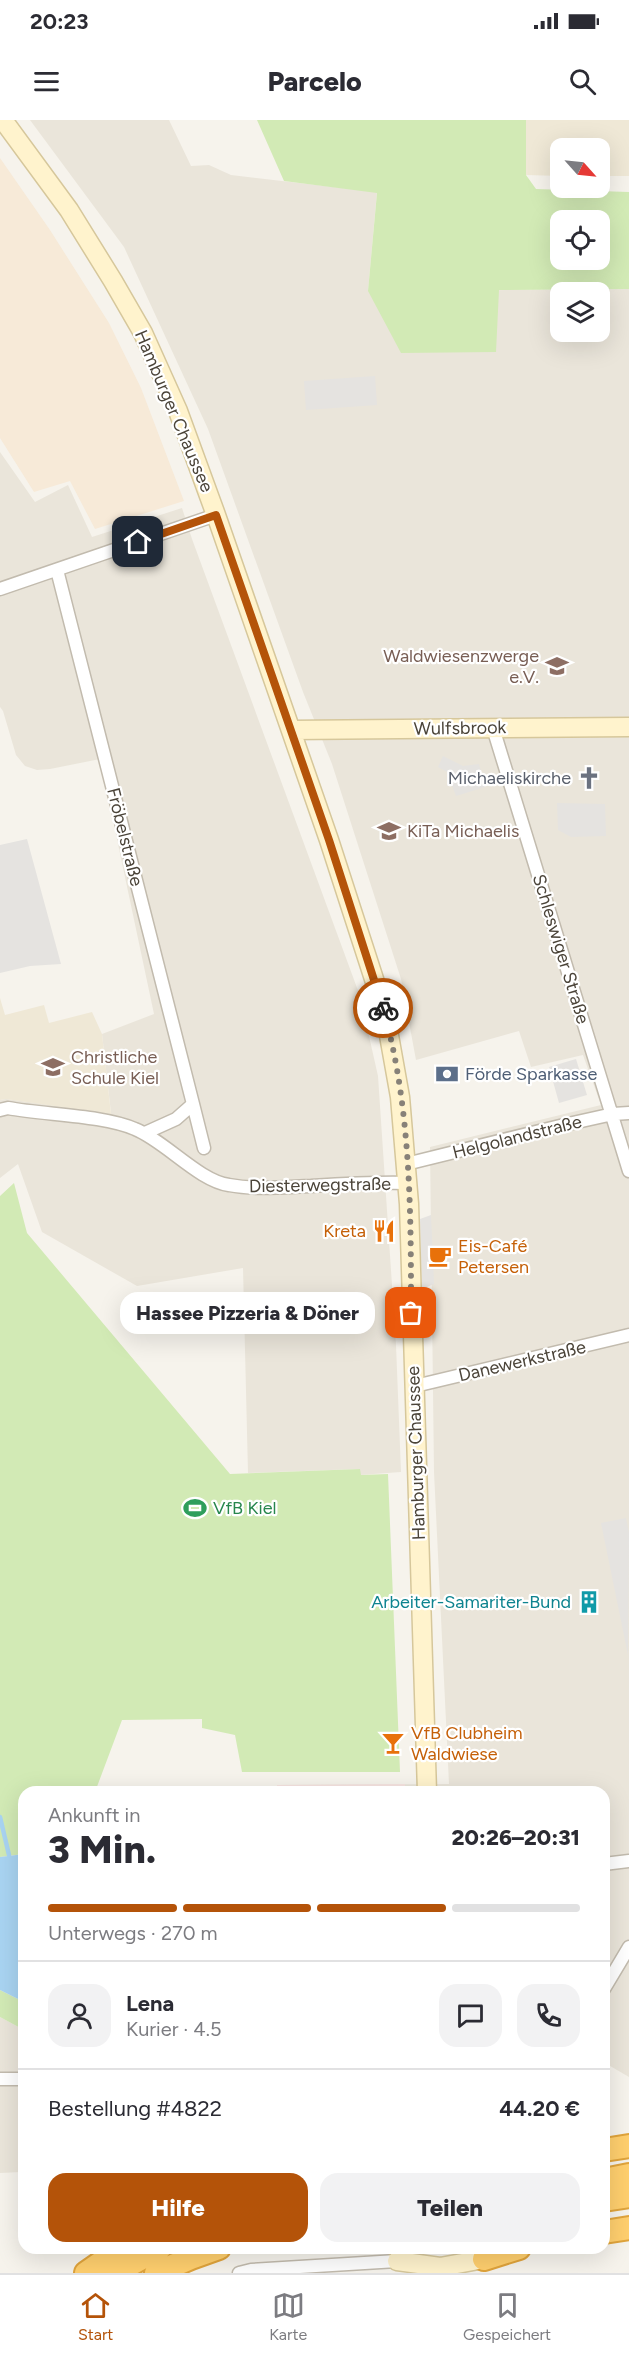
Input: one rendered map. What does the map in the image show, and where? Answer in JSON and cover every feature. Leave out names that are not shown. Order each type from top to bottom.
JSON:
[{"type":"highway","points":[[610,2149],[629,2146]]},
{"type":"highway","points":[[610,2179],[629,2175]]},
{"type":"highway","points":[[610,2199],[629,2196]]},
{"type":"highway","points":[[610,2231],[629,2228]]},
{"type":"highway","points":[[86,2273],[114,2257],[129,2254]]},
{"type":"highway","points":[[156,2273],[202,2254]]},
{"type":"highway","points":[[483,2260],[501,2254]]},
{"type":"main road","name":"Hamburger Chaussee","points":[[3,120],[69,210],[143,333],[178,411],[291,730],[385,1013],[400,1097],[406,1164],[427,1786]]},
{"type":"main road","name":"Wulfsbrook","points":[[291,730],[629,727]]},
{"type":"main road","points":[[397,2261],[441,2267],[483,2260]]},
{"type":"street","points":[[0,589],[216,515]]},
{"type":"street","name":"Fröbelstraße","points":[[57,570],[204,1148]]},
{"type":"street","name":"Schleswiger Straße","points":[[493,728],[629,1171]]},
{"type":"street","points":[[145,1133],[176,1119],[193,1104]]},
{"type":"street","name":"Diesterwegstraße","points":[[0,1110],[8,1108],[114,1123],[145,1133],[208,1177],[226,1185],[266,1188],[407,1183]]},
{"type":"street","name":"Helgolandstraße","points":[[406,1164],[613,1114],[629,1113]]},
{"type":"street","name":"Danewerkstraße","points":[[415,1386],[629,1335]]},
{"type":"street","points":[[610,1863],[629,1861]]},
{"type":"street","points":[[610,1979],[629,1947]]},
{"type":"street","points":[[0,2079],[18,2079]]},
{"type":"street","points":[[239,2273],[251,2270],[397,2261]]},
{"type":"shaded area","points":[[30,120],[169,120],[191,166],[209,165],[231,175],[377,192],[368,291],[550,290],[550,342],[610,342],[610,289],[629,289],[629,2077],[610,2066],[610,1786],[277,1786],[449,1784],[434,1472],[430,1147],[601,1105],[583,1055],[531,1067],[519,1031],[416,1060],[401,979],[332,764],[303,692],[208,429],[124,247]]},
{"type":"shaded area","points":[[526,120],[629,120],[629,176],[610,176],[610,138],[550,138],[550,176],[526,175]]},
{"type":"shaded area","points":[[0,158],[50,230],[109,323],[141,388],[184,501],[95,529],[70,481],[34,492],[0,438]]},
{"type":"shaded area","points":[[375,376],[377,405],[306,410],[304,381]]},
{"type":"shaded area","points":[[0,452],[35,502],[68,485],[92,537],[182,508],[360,996],[378,1076],[396,1345],[401,1472],[360,1475],[359,1469],[248,1473],[243,1268],[137,1286],[42,1232],[18,1164],[0,1178],[0,1100],[111,1113],[102,1034],[154,1014],[100,759],[50,769],[37,770],[25,766],[16,755],[0,707]]},
{"type":"shaded area","points":[[443,756],[463,766],[479,764],[485,787],[456,796],[452,785],[447,786],[447,772],[438,767]]},
{"type":"shaded area","points":[[557,803],[605,804],[606,836],[571,837],[558,830]]},
{"type":"shaded area","points":[[27,839],[61,964],[30,966],[0,973],[0,845]]},
{"type":"shaded area","name":"Christliche Schule Kiel","points":[[0,998],[5,1015],[44,1005],[49,1023],[92,1012],[102,1034],[111,1114],[0,1100]]},
{"type":"shaded area","points":[[576,1059],[587,1095],[559,1103],[549,1067]]},
{"type":"shaded area","points":[[431,1215],[434,1284],[422,1289],[420,1219]]},
{"type":"shaded area","points":[[626,1518],[629,1533],[628,1655],[601,1523]]},
{"type":"shaded area","points":[[405,1784],[405,1786],[277,1786]]},
{"type":"shaded area","points":[[0,2017],[18,2027],[18,2172],[0,2173]]},
{"type":"green space","points":[[257,120],[526,120],[526,175],[536,189],[550,189],[550,198],[610,198],[610,191],[629,192],[629,289],[610,289],[610,282],[550,282],[550,290],[499,290],[496,352],[401,353],[368,291],[377,193],[284,181]]},
{"type":"green space","name":"VfB Kiel","points":[[14,1183],[27,1233],[230,1474],[360,1469],[361,1475],[388,1474],[400,1772],[242,1772],[235,1735],[202,1728],[202,1719],[122,1720],[97,1786],[18,1786],[18,1855],[0,1857],[0,1196]]},
{"type":"green space","points":[[0,1990],[18,1999],[18,2027],[0,2017]]},
{"type":"water","points":[[18,1855],[18,1999],[0,1990],[0,1857]]},
{"type":"waterway","points":[[0,1817],[9,1855]]},
{"type":"way so far","points":[[383,1008],[392,1047],[404,1135],[409,1204],[411,1313]]},
{"type":"place","name":"Waldwiesenzwerge e.V.","points":[[557,666]]},
{"type":"place","name":"Michaeliskirche","points":[[589,778]]},
{"type":"place","name":"KiTa Michaelis","points":[[389,831]]},
{"type":"place","name":"Christliche Schule Kiel","points":[[53,1067]]},
{"type":"place","name":"Förde Sparkasse","points":[[447,1074]]},
{"type":"place","name":"Kreta","points":[[384,1231]]},
{"type":"place","name":"Eis-Café Petersen","points":[[440,1256]]},
{"type":"place","name":"Hassee Pizzeria & Döner","points":[[411,1313]]},
{"type":"place","name":"VfB Kiel","points":[[195,1508]]},
{"type":"place","name":"Arbeiter-Samariter-Bund","points":[[589,1602]]},
{"type":"place","name":"VfB Clubheim Waldwiese","points":[[393,1743]]},
{"type":"route","points":[[138,542],[216,515],[329,840],[383,1008]]}]
